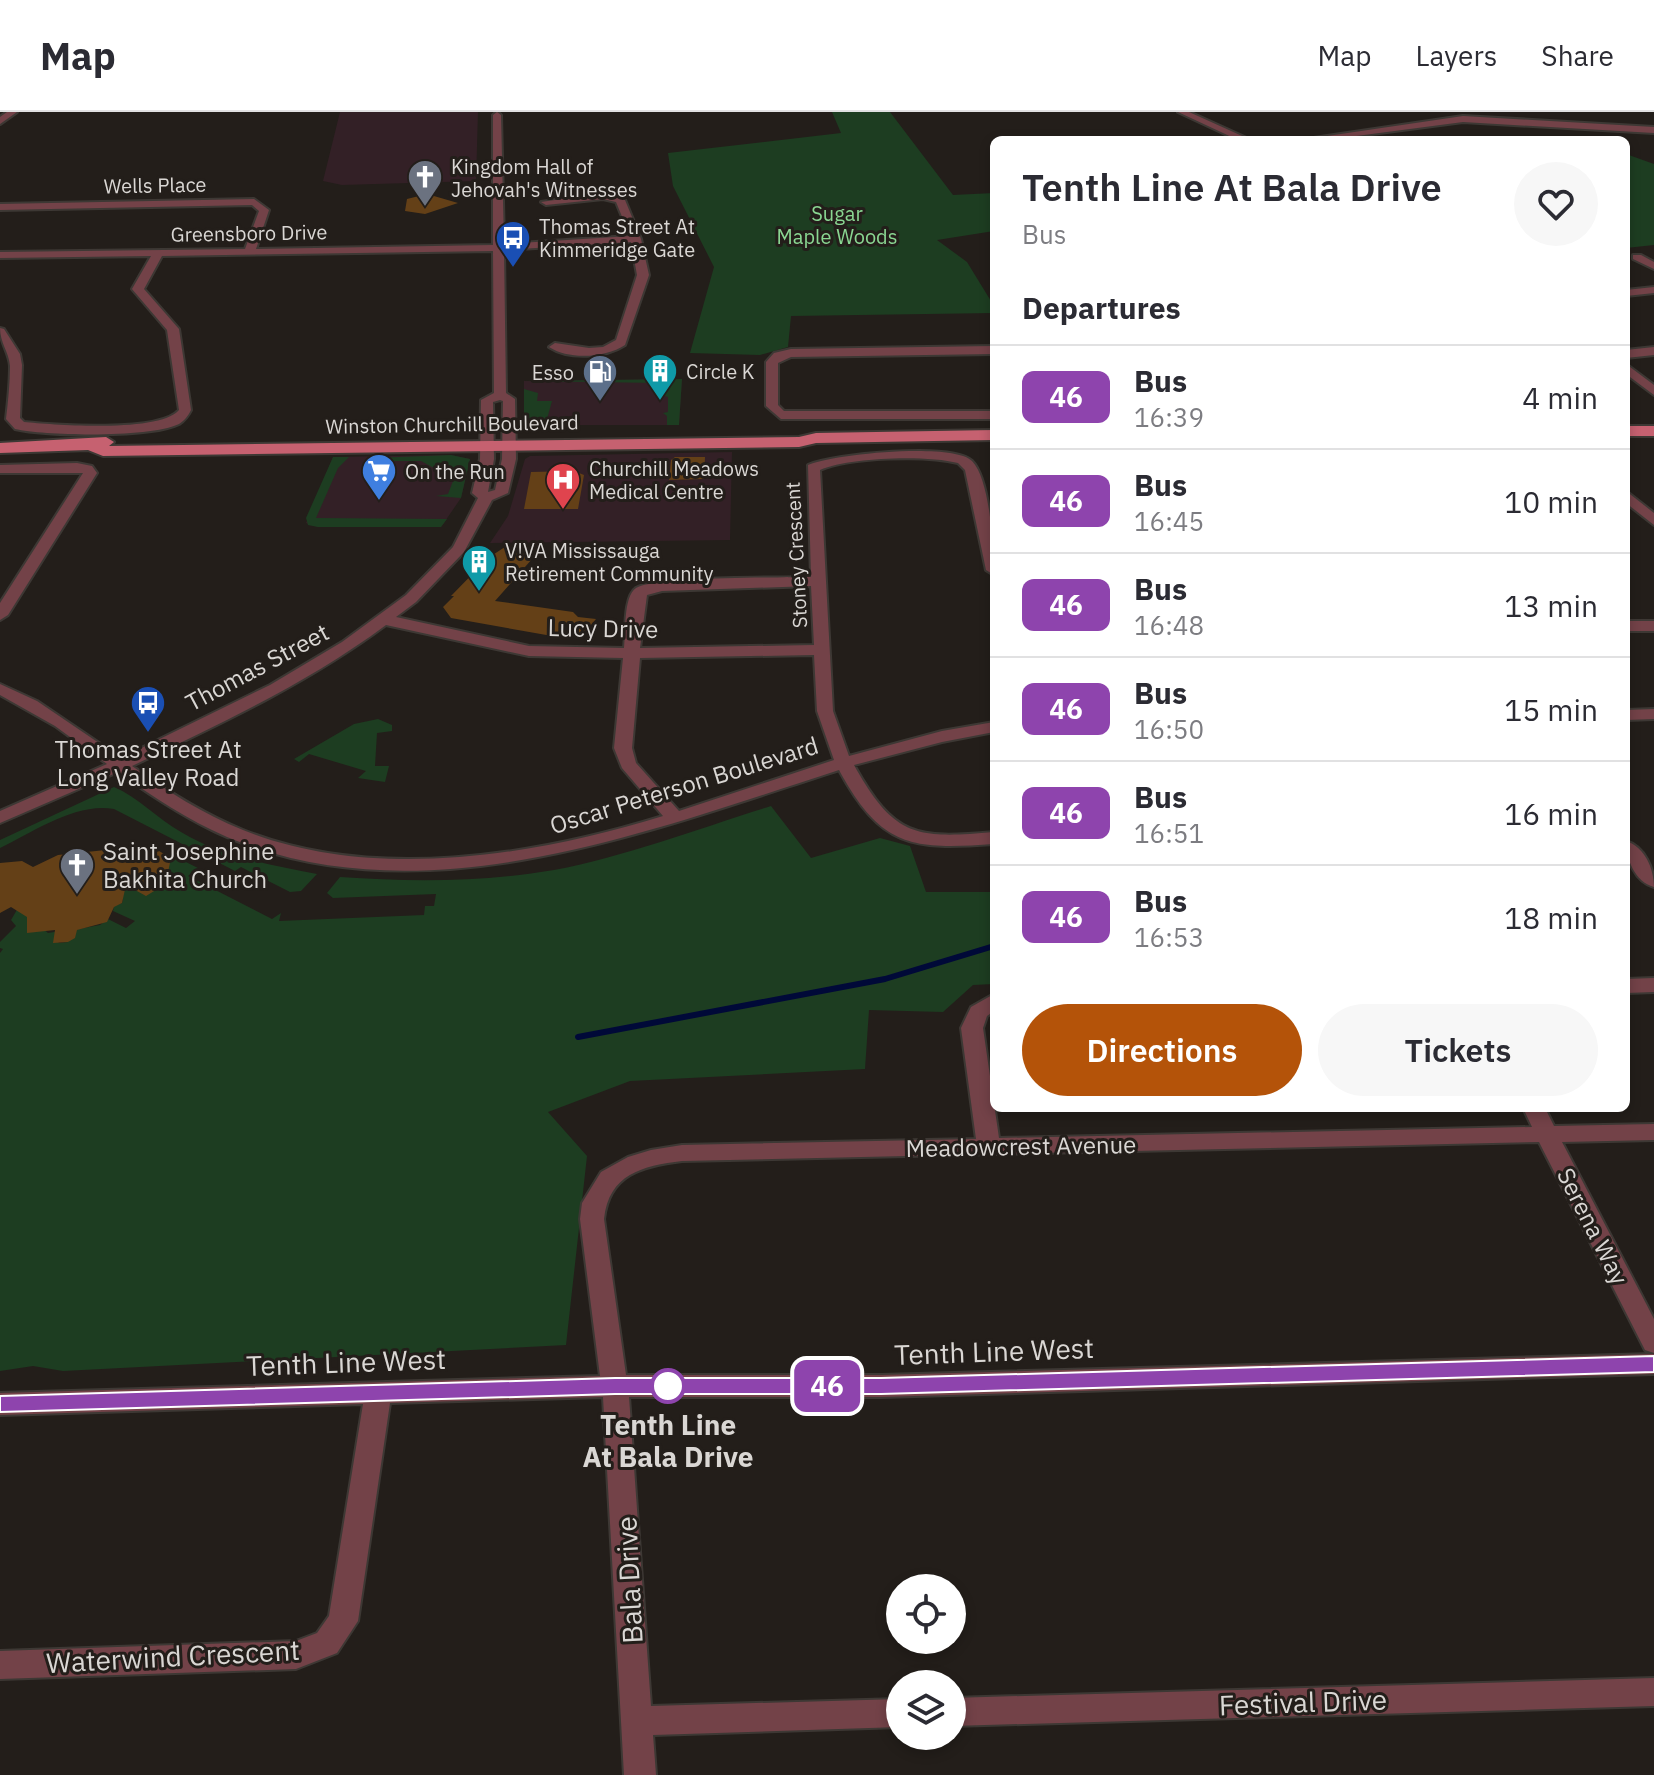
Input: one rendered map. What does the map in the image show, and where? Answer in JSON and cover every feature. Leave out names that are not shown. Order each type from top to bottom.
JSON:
[{"type":"main road","points":[[1630,422],[1654,422]]},
{"type":"main road","points":[[1630,431],[1654,431]]},
{"type":"main road","name":"Winston Churchill Boulevard","points":[[0,448],[90,445],[103,451],[487,441],[799,442],[816,438],[990,435]]},
{"type":"street","points":[[0,121],[13,112]]},
{"type":"street","points":[[1182,112],[1237,136]]},
{"type":"street","name":"Thomas Street","points":[[497,113],[500,395]]},
{"type":"street","points":[[1332,136],[1492,115],[1654,130]]},
{"type":"street","points":[[1406,116],[1418,123]]},
{"type":"street","points":[[546,202],[603,196],[620,200],[636,239],[643,275],[621,342],[602,351],[584,352],[555,347]]},
{"type":"street","name":"Wells Place","points":[[0,207],[254,202],[264,210],[250,251]]},
{"type":"street","name":"Greensboro Drive","points":[[0,255],[498,248],[636,239]]},
{"type":"street","points":[[0,332],[14,354],[13,419],[20,426],[147,426],[174,421],[185,410],[176,337],[138,289],[158,253]]},
{"type":"street","points":[[1637,257],[1654,266]]},
{"type":"street","points":[[1630,293],[1654,290]]},
{"type":"street","points":[[990,350],[783,354],[772,362],[772,406],[777,413],[798,417],[990,415]]},
{"type":"street","points":[[1630,354],[1654,351]]},
{"type":"street","points":[[1630,371],[1654,391]]},
{"type":"street","name":"Thomas Street","points":[[500,395],[509,399],[509,441],[501,493],[486,497],[479,493],[487,441],[487,400],[500,395]]},
{"type":"street","name":"Stoney Crescent","points":[[990,536],[972,470],[965,461],[945,457],[824,461],[813,468],[817,581],[829,735],[878,814],[898,832],[942,840],[990,838]]},
{"type":"street","points":[[0,469],[77,467],[90,473],[0,615]]},
{"type":"street","name":"Thomas Street","points":[[0,818],[297,677],[387,620],[446,564],[469,535],[486,497]]},
{"type":"street","points":[[1630,499],[1654,521]]},
{"type":"street","points":[[674,817],[628,764],[623,748],[637,598],[650,588],[817,581]]},
{"type":"street","name":"Lucy Drive","points":[[387,620],[529,651],[631,654],[822,650]]},
{"type":"street","points":[[1630,626],[1654,626]]},
{"type":"street","name":"Oscar Peterson Boulevard","points":[[0,689],[30,702],[165,794],[233,833],[295,852],[347,860],[420,863],[500,859],[589,843],[844,762],[922,740],[990,728]]},
{"type":"street","points":[[1630,715],[1654,714]]},
{"type":"street","points":[[1630,852],[1654,881]]},
{"type":"street","points":[[1630,986],[1654,985]]},
{"type":"street","points":[[989,1147],[972,1028],[978,1012],[990,1004]]},
{"type":"street","name":"Serena Way","points":[[1536,1112],[1654,1343]]},
{"type":"street","name":"Meadowcrest Avenue","points":[[615,1386],[592,1208],[598,1189],[614,1173],[652,1157],[682,1153],[1654,1132]]},
{"type":"street","name":"Tenth Line West","points":[[0,1404],[615,1386],[881,1386],[1654,1364]]},
{"type":"street","name":"Bala Drive","points":[[615,1386],[640,1775]]},
{"type":"street","name":"Waterwind Crescent","points":[[0,1665],[296,1655],[327,1643],[343,1621],[378,1394]]},
{"type":"street","name":"Festival Drive","points":[[966,1712],[1654,1692]]},
{"type":"street","points":[[637,1721],[886,1713]]},
{"type":"shaded area","points":[[340,112],[478,112],[476,181],[342,185],[323,181]]},
{"type":"shaded area","points":[[682,379],[679,425],[524,425],[524,381]]},
{"type":"shaded area","points":[[732,452],[730,540],[490,543],[508,516],[525,459],[530,456]]},
{"type":"shaded area","points":[[451,455],[470,459],[461,498],[441,527],[318,527],[306,523],[333,457]]},
{"type":"green space","name":"Sugar Maple Woods","points":[[832,112],[890,112],[953,195],[990,193],[990,232],[937,240],[967,262],[990,299],[990,313],[791,316],[788,347],[760,355],[690,353],[714,267],[673,186],[668,153],[841,133]]},
{"type":"green space","points":[[1630,155],[1654,164],[1654,245],[1630,248]]},
{"type":"green space","points":[[682,379],[679,425],[667,425],[667,416],[663,413],[668,412],[668,397],[665,396],[665,387],[659,383],[524,381]]},
{"type":"green space","points":[[524,389],[538,393],[537,401],[552,401],[545,426],[524,425]]},
{"type":"green space","points":[[451,455],[470,459],[461,498],[436,496],[448,494],[453,481],[440,481],[443,473],[421,461],[379,461],[372,458]]},
{"type":"green space","points":[[333,457],[349,457],[338,468],[316,518],[447,519],[441,527],[308,525],[306,518]]},
{"type":"green space","points":[[378,719],[392,725],[392,731],[377,733],[375,766],[389,766],[385,782],[358,778],[366,771],[309,754],[299,762],[294,759],[354,724]]},
{"type":"green space","points":[[114,787],[181,832],[213,848],[247,859],[317,874],[301,891],[290,892],[241,867],[235,871],[114,809],[100,808],[70,814],[0,848],[0,840]]},
{"type":"green space","points":[[771,806],[811,858],[880,838],[910,846],[926,892],[990,892],[990,984],[973,985],[943,1012],[869,1010],[865,1069],[630,1081],[548,1112],[587,1156],[566,1345],[63,1371],[33,1366],[0,1371],[0,953],[3,949],[0,942],[16,926],[11,920],[18,908],[48,933],[60,931],[54,939],[59,943],[68,942],[73,930],[100,925],[108,919],[126,928],[135,921],[113,911],[114,906],[122,903],[123,899],[117,892],[129,883],[176,877],[165,870],[174,856],[198,868],[188,876],[272,919],[281,913],[279,921],[424,915],[425,906],[434,906],[436,894],[333,898],[327,893],[340,877],[447,880],[501,877],[554,870],[636,849]]},
{"type":"building","name":"Kingdom Hall of Jehovah's Witnesses","points":[[427,194],[458,203],[425,214],[405,211],[407,199]]},
{"type":"building","points":[[675,457],[705,457],[704,479],[669,480],[671,460]]},
{"type":"building","points":[[574,471],[584,475],[578,509],[524,509],[531,472]]},
{"type":"building","name":"V!VA Mississauga Retirement Community","points":[[508,545],[540,550],[495,601],[573,612],[578,617],[596,619],[581,637],[552,636],[451,618],[443,607],[454,596],[451,596],[488,558]]},
{"type":"building","name":"Saint Josephine Bakhita Church","points":[[115,849],[131,858],[139,853],[159,851],[171,858],[168,872],[177,877],[146,896],[126,885],[122,903],[114,907],[107,922],[77,930],[75,938],[68,942],[53,943],[55,930],[27,933],[27,917],[11,907],[0,913],[0,863],[22,861],[33,867],[58,855]]},
{"type":"waterway","points":[[578,1037],[885,979],[990,947]]},
{"type":"bus line","name":"46","points":[[0,1404],[615,1386],[881,1386],[1654,1364]]},
{"type":"place","name":"Kingdom Hall of Jehovah's Witnesses","points":[[425,208]]},
{"type":"place","name":"Thomas Street At Kimmeridge Gate","points":[[513,269]]},
{"type":"place","name":"Circle K","points":[[660,402]]},
{"type":"place","name":"Esso","points":[[600,403]]},
{"type":"place","name":"On the Run","points":[[379,502]]},
{"type":"place","name":"Churchill Meadows Medical Centre","points":[[563,511]]},
{"type":"place","name":"V!VA Mississauga Retirement Community","points":[[479,593]]},
{"type":"place","name":"Thomas Street At Long Valley Road","points":[[148,734]]},
{"type":"place","name":"Saint Josephine Bakhita Church","points":[[77,896]]},
{"type":"place","name":"Tenth Line At Bala Drive","points":[[668,1386]]}]
